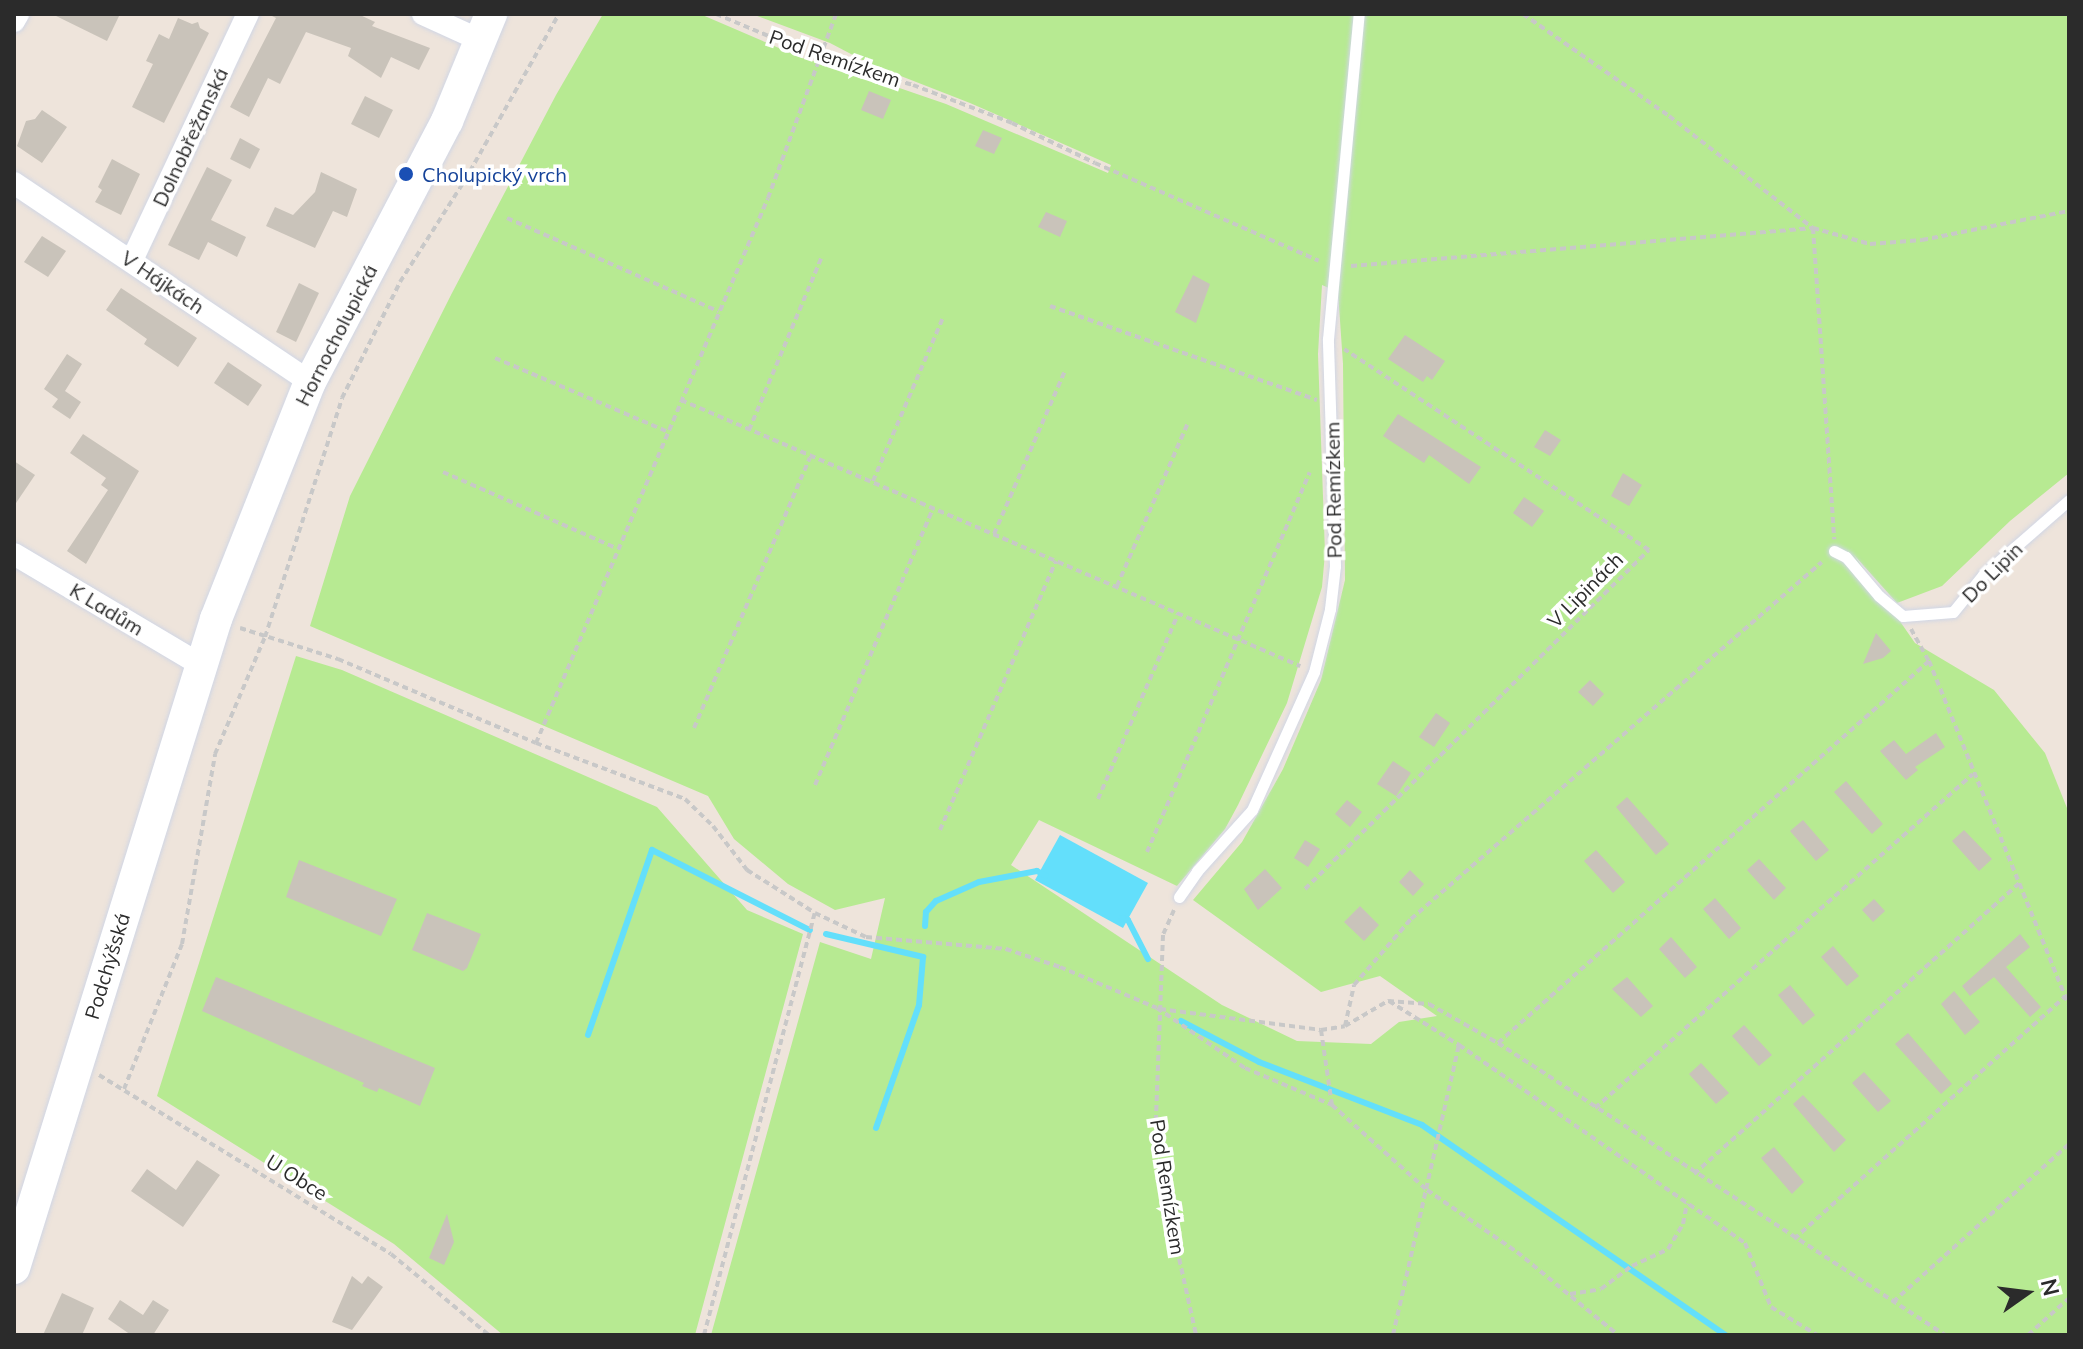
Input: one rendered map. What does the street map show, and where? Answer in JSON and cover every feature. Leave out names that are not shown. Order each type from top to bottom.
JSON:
[{"type":"street","points":[[14,21],[18,14]]},
{"type":"street","name":"Dolnobřežanská","points":[[132,260],[248,14]]},
{"type":"street","points":[[423,14],[485,27]]},
{"type":"street","name":"Hornocholupická","points":[[201,665],[310,382],[447,121],[485,27]]},
{"type":"street","name":"V Hájkách","points":[[14,183],[310,382]]},
{"type":"street","name":"K Ladům","points":[[14,554],[201,665]]},
{"type":"street","name":"Podchýšská","points":[[14,1268],[201,665]]},
{"type":"lane","points":[[1337,267],[1359,14]]},
{"type":"lane","name":"Pod Remízkem","points":[[1179,897],[1197,871],[1252,810],[1314,672],[1330,609],[1335,566],[1328,339],[1337,267]]},
{"type":"lane","name":"Do Lipin","points":[[1834,551],[1846,557],[1879,596],[1903,616],[1953,612],[1983,575],[2069,500]]},
{"type":"path","points":[[124,1089],[182,944],[215,754],[265,637],[342,398],[400,282],[465,180],[559,14]]},
{"type":"path","name":"Pod Remízkem","points":[[716,14],[819,57],[913,85],[1012,123],[1291,250],[1337,267]]},
{"type":"path","points":[[536,743],[616,548],[768,198],[836,14]]},
{"type":"path","points":[[1345,1026],[1354,985],[1411,919],[1834,551],[1813,228],[1669,116],[1523,14]]},
{"type":"path","points":[[1337,267],[1813,228],[1870,244],[1922,240],[2069,211]]},
{"type":"path","points":[[507,218],[718,311]]},
{"type":"path","points":[[749,430],[821,259]]},
{"type":"path","points":[[1050,306],[1330,404]]},
{"type":"path","points":[[872,482],[943,318]]},
{"type":"path","name":"V Lipinách","points":[[1305,889],[1649,550],[1328,339]]},
{"type":"path","points":[[495,358],[666,431]]},
{"type":"path","points":[[994,535],[1065,371]]},
{"type":"path","points":[[681,400],[1314,672]]},
{"type":"path","points":[[1117,586],[1187,425]]},
{"type":"path","points":[[694,728],[811,457]]},
{"type":"path","points":[[443,472],[616,548]]},
{"type":"path","points":[[1147,852],[1310,472]]},
{"type":"path","points":[[815,785],[933,508]]},
{"type":"path","points":[[940,830],[1056,561]]},
{"type":"path","points":[[1098,799],[1178,614]]},
{"type":"path","points":[[1909,626],[1929,661],[2069,1006]]},
{"type":"path","points":[[265,637],[338,659],[536,743],[685,799],[713,826],[747,870],[815,913],[866,937],[1006,949],[1060,967],[1157,1008],[1245,1068],[1332,1105],[1427,1190],[1517,1252],[1618,1335]]},
{"type":"path","points":[[1498,1043],[1929,661]]},
{"type":"path","points":[[1595,1108],[1973,774]]},
{"type":"path","points":[[1694,1174],[2021,882]]},
{"type":"path","name":"Pod Remízkem","points":[[1179,897],[1163,935],[1157,1008],[1156,1121],[1177,1249],[1196,1335]]},
{"type":"path","points":[[704,1335],[815,913]]},
{"type":"path","points":[[1794,1239],[2065,997]]},
{"type":"path","points":[[1388,1001],[1459,1045],[1745,1243],[1771,1307],[1817,1335]]},
{"type":"path","points":[[1157,1008],[1321,1030],[1345,1026],[1388,1001],[1429,1004],[1498,1043],[1694,1174],[1945,1335]]},
{"type":"path","points":[[1321,1030],[1332,1105]]},
{"type":"path","points":[[1393,1335],[1459,1045]]},
{"type":"path","name":"U Obce","points":[[76,1062],[391,1254],[489,1335]]},
{"type":"path","points":[[1893,1302],[2069,1144]]},
{"type":"path","points":[[1569,1295],[1601,1289],[1625,1270],[1668,1249],[1683,1224],[1687,1203]]},
{"type":"path","points":[[2028,1335],[2069,1298]]},
{"type":"green space","points":[[603,14],[700,14],[802,58],[946,104],[1108,173],[1111,165],[970,103],[870,64],[830,43],[752,14],[2069,14],[2069,473],[2010,521],[1942,586],[1897,603],[1854,555],[1915,643],[1994,690],[2045,753],[2069,813],[2069,1335],[711,1335],[820,942],[871,959],[885,898],[835,910],[788,884],[734,839],[708,796],[310,626],[350,496],[556,95]],"holes":[[[1322,285],[1338,292],[1343,364],[1345,580],[1321,680],[1283,769],[1242,842],[1193,900],[1321,992],[1380,976],[1437,1016],[1399,1022],[1371,1044],[1297,1041],[1222,1005],[1011,865],[1039,820],[1177,886],[1225,829],[1287,703],[1322,587],[1325,553],[1318,354]]]},
{"type":"green space","points":[[296,656],[342,670],[657,807],[747,910],[803,934],[695,1335],[503,1335],[394,1244],[157,1096]]},
{"type":"water","points":[[1060,835],[1148,883],[1123,928],[1035,880]]},
{"type":"building","points":[[52,14],[120,14],[107,41]]},
{"type":"building","points":[[268,14],[358,14],[375,22],[372,26],[430,48],[419,70],[391,57],[381,78],[348,56],[351,48],[306,32],[280,84],[268,78],[249,117],[230,107],[276,18]]},
{"type":"building","points":[[178,18],[192,24],[198,22],[200,28],[209,33],[164,123],[132,107],[153,64],[146,61],[159,34],[169,39]]},
{"type":"building","points":[[869,91],[891,100],[883,119],[861,110]]},
{"type":"building","points":[[365,96],[393,110],[379,138],[351,124]]},
{"type":"building","points":[[42,110],[67,127],[42,163],[17,146],[26,121],[35,119]]},
{"type":"building","points":[[983,130],[1002,138],[994,154],[975,146]]},
{"type":"building","points":[[240,138],[260,149],[250,169],[230,159]]},
{"type":"building","points":[[112,159],[140,174],[121,215],[95,202],[102,190],[98,187]]},
{"type":"building","points":[[207,167],[232,180],[211,220],[246,237],[237,257],[208,242],[199,260],[168,245]]},
{"type":"building","points":[[321,172],[357,189],[347,217],[333,211],[315,248],[266,226],[275,207],[293,215],[315,192]]},
{"type":"building","points":[[1046,212],[1067,221],[1060,237],[1038,227]]},
{"type":"building","points":[[42,236],[66,251],[48,277],[24,262]]},
{"type":"building","points":[[1193,275],[1210,284],[1196,323],[1175,312]]},
{"type":"building","points":[[299,283],[319,293],[296,342],[276,332]]},
{"type":"building","points":[[121,288],[197,338],[178,367],[144,344],[147,339],[106,310]]},
{"type":"building","points":[[1405,335],[1445,361],[1432,380],[1427,376],[1423,382],[1388,359]]},
{"type":"building","points":[[67,354],[82,364],[65,391],[81,402],[70,419],[52,407],[58,399],[44,389]]},
{"type":"building","points":[[228,362],[262,385],[248,406],[214,383]]},
{"type":"building","points":[[1398,414],[1481,467],[1469,484],[1429,455],[1424,463],[1383,436]]},
{"type":"building","points":[[1545,430],[1561,440],[1550,456],[1534,447]]},
{"type":"building","points":[[83,434],[139,471],[86,564],[67,551],[108,490],[101,485],[106,478],[70,453]]},
{"type":"building","points":[[14,461],[35,475],[14,506]]},
{"type":"building","points":[[1623,473],[1642,485],[1629,506],[1611,496]]},
{"type":"building","points":[[1524,497],[1544,511],[1532,527],[1513,513]]},
{"type":"building","points":[[1876,633],[1891,651],[1883,658],[1863,664]]},
{"type":"building","points":[[1590,680],[1604,694],[1593,706],[1578,692]]},
{"type":"building","points":[[1436,713],[1450,723],[1434,747],[1419,737]]},
{"type":"building","points":[[1936,733],[1945,747],[1915,767],[1918,770],[1906,780],[1880,751],[1894,740],[1906,754]]},
{"type":"building","points":[[1393,761],[1411,773],[1396,796],[1377,784]]},
{"type":"building","points":[[1846,781],[1883,824],[1872,834],[1834,792]]},
{"type":"building","points":[[1627,797],[1669,844],[1656,855],[1616,807]]},
{"type":"building","points":[[1347,800],[1362,812],[1350,827],[1335,814]]},
{"type":"building","points":[[1803,820],[1829,850],[1816,861],[1790,831]]},
{"type":"building","points":[[1964,830],[1992,859],[1979,871],[1952,841]]},
{"type":"building","points":[[1305,840],[1320,849],[1308,867],[1294,858]]},
{"type":"building","points":[[1596,850],[1625,882],[1613,893],[1584,861]]},
{"type":"building","points":[[1759,859],[1786,888],[1774,900],[1747,870]]},
{"type":"building","points":[[299,860],[397,899],[381,936],[286,897]]},
{"type":"building","points":[[1265,869],[1282,888],[1258,910],[1244,889]]},
{"type":"building","points":[[1410,870],[1424,884],[1413,896],[1399,882]]},
{"type":"building","points":[[1715,898],[1741,928],[1729,939],[1703,909]]},
{"type":"building","points":[[1874,899],[1885,911],[1873,922],[1862,910]]},
{"type":"building","points":[[1360,906],[1379,925],[1364,941],[1344,922]]},
{"type":"building","points":[[427,913],[481,934],[463,971],[412,950]]},
{"type":"building","points":[[2020,934],[2030,947],[2006,967],[2041,1007],[2030,1017],[1994,977],[1970,996],[1962,986]]},
{"type":"building","points":[[1671,937],[1697,967],[1685,978],[1659,949]]},
{"type":"building","points":[[1833,946],[1859,976],[1847,986],[1821,957]]},
{"type":"building","points":[[216,977],[435,1068],[420,1106],[379,1088],[377,1092],[362,1086],[364,1083],[202,1011]]},
{"type":"building","points":[[1627,977],[1653,1006],[1641,1017],[1612,989]]},
{"type":"building","points":[[1790,985],[1815,1015],[1803,1025],[1778,995]]},
{"type":"building","points":[[1954,991],[1980,1022],[1965,1035],[1941,1004]]},
{"type":"building","points":[[1744,1025],[1772,1055],[1759,1066],[1732,1036]]},
{"type":"building","points":[[1908,1033],[1952,1084],[1941,1094],[1895,1044]]},
{"type":"building","points":[[1701,1063],[1729,1093],[1716,1104],[1689,1074]]},
{"type":"building","points":[[1864,1072],[1891,1101],[1878,1112],[1852,1083]]},
{"type":"building","points":[[1803,1095],[1846,1140],[1834,1152],[1793,1104]]},
{"type":"building","points":[[1774,1147],[1804,1182],[1792,1194],[1761,1158]]},
{"type":"building","points":[[197,1160],[220,1175],[183,1227],[131,1191],[147,1169],[176,1190]]},
{"type":"building","points":[[447,1214],[454,1242],[444,1265],[429,1258]]},
{"type":"building","points":[[352,1276],[362,1284],[368,1276],[383,1287],[352,1330],[332,1322]]},
{"type":"building","points":[[62,1293],[94,1308],[82,1335],[43,1335]]},
{"type":"building","points":[[120,1300],[143,1315],[153,1300],[169,1310],[153,1335],[131,1335],[108,1319]]},
{"type":"waterway","points":[[588,1035],[652,850],[810,930]]},
{"type":"waterway","points":[[925,926],[926,912],[936,901],[979,882],[1037,871],[1046,876]]},
{"type":"waterway","points":[[1122,918],[1128,920],[1148,959]]},
{"type":"waterway","points":[[826,934],[923,957]]},
{"type":"waterway","points":[[876,1128],[919,1005],[923,957]]},
{"type":"waterway","points":[[1181,1021],[1259,1062],[1422,1125],[1725,1335]]},
{"type":"place","name":"Cholupický vrch","points":[[406,174]]}]
